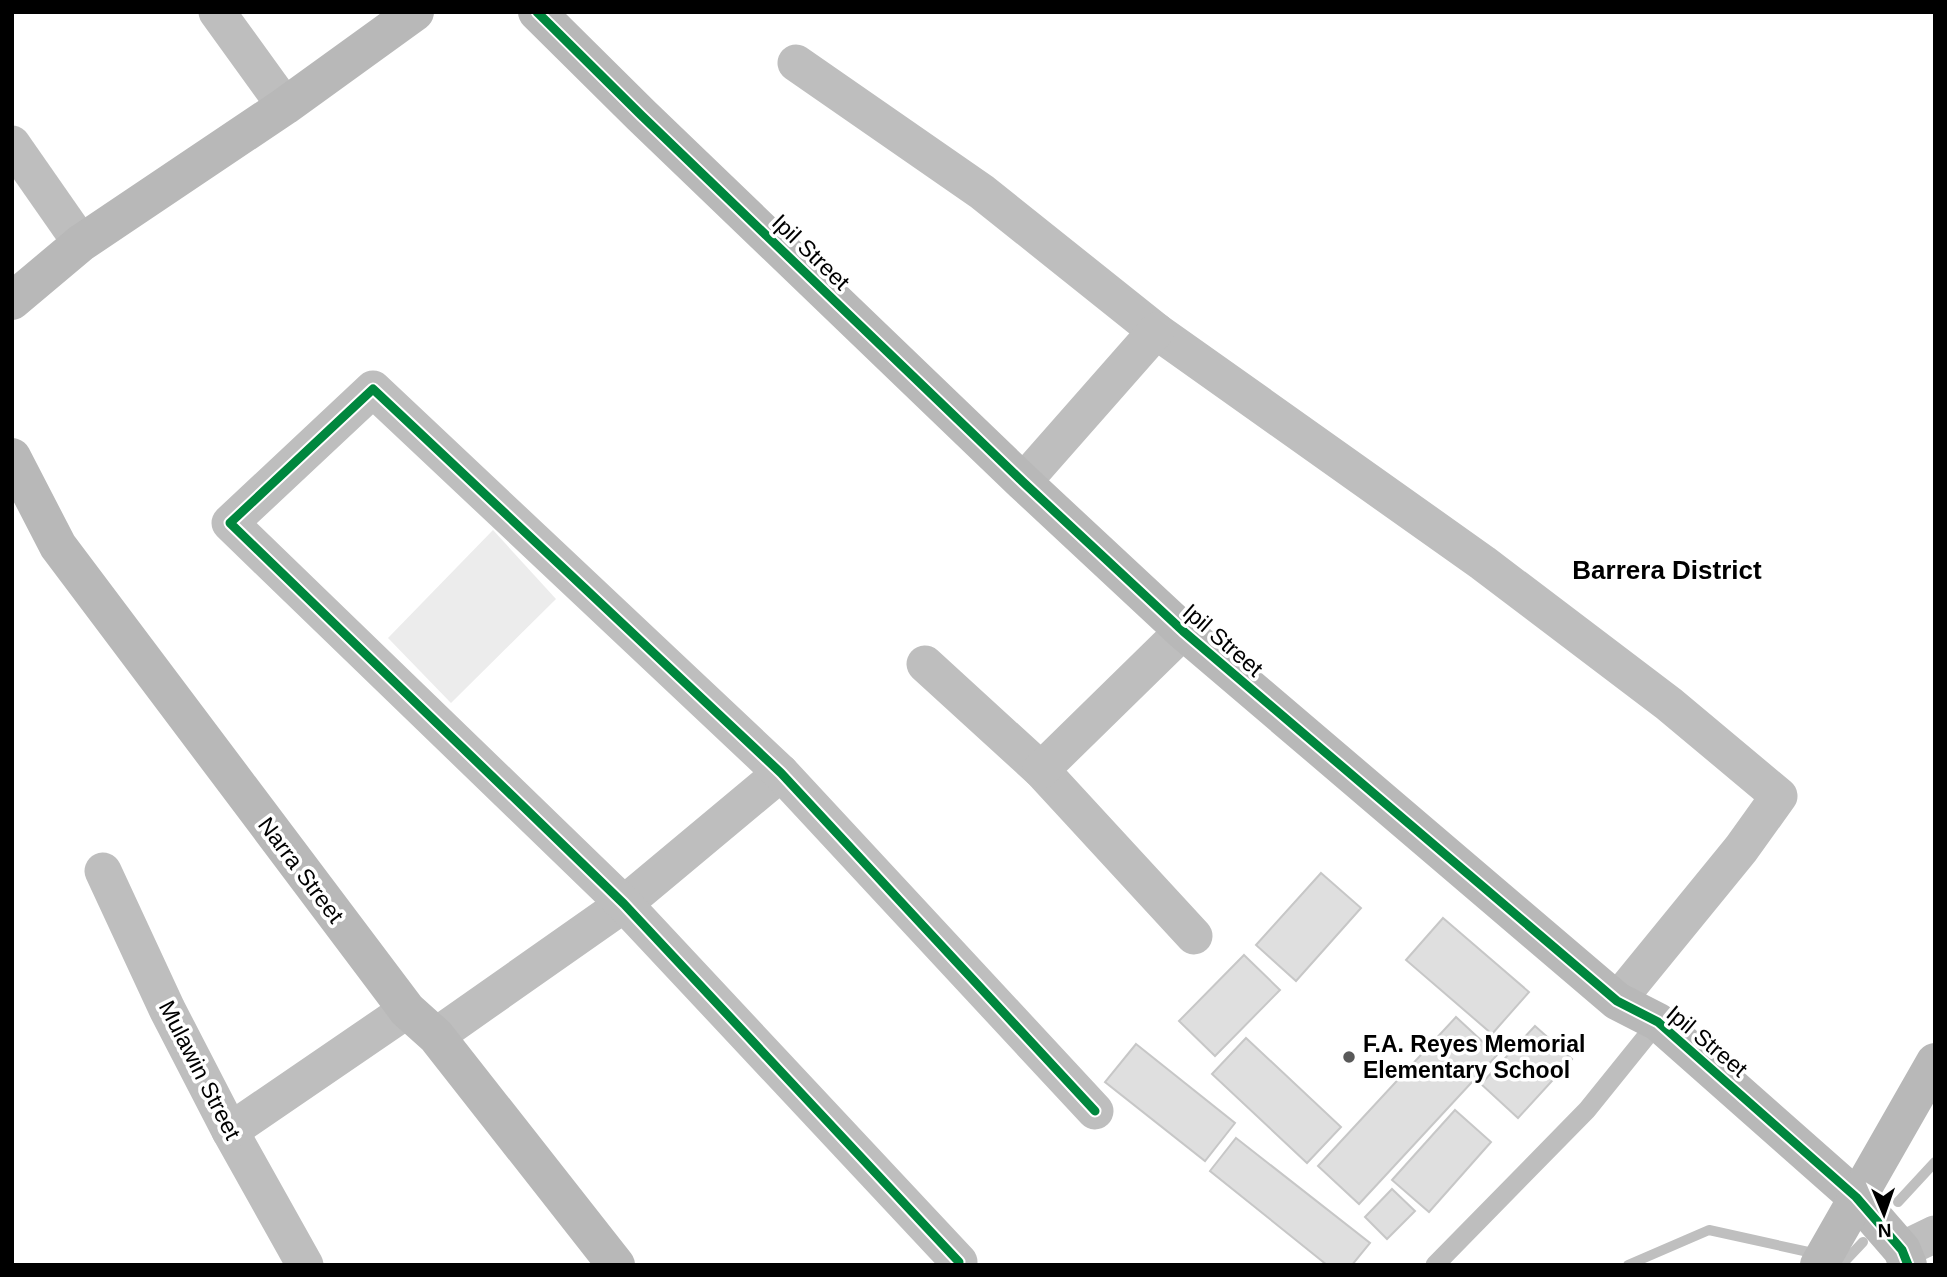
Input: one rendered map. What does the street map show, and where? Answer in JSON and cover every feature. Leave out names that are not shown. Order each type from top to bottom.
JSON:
[{"type":"street","points":[[217,12],[285,106]]},
{"type":"street","points":[[12,302],[81,243],[285,106],[415,12]]},
{"type":"street","name":"Ipil Street","points":[[537,12],[1023,482],[1183,631],[1617,1001],[1658,1022],[1915,1250]]},
{"type":"street","points":[[796,63],[982,192],[1156,331],[1483,563],[1670,704],[1779,796],[1741,849],[1617,1001]]},
{"type":"street","points":[[12,144],[81,243]]},
{"type":"street","points":[[1023,482],[1156,331]]},
{"type":"street","points":[[959,1262],[624,904],[230,523],[373,389],[781,773],[1095,1111]]},
{"type":"street","name":"Narra Street","points":[[12,457],[58,546],[407,1010],[436,1035],[616,1265]]},
{"type":"street","points":[[1041,770],[1183,631]]},
{"type":"street","points":[[925,664],[1041,770],[1194,936]]},
{"type":"street","points":[[436,1035],[624,904],[781,773]]},
{"type":"street","name":"Mulawin Street","points":[[103,871],[167,1009],[230,1131],[305,1265]]},
{"type":"street","points":[[230,1131],[407,1010]]},
{"type":"street","points":[[1819,1265],[1935,1062]]},
{"type":"lane","points":[[1436,1265],[1587,1110],[1658,1022]]},
{"type":"shaded area","points":[[493,530],[556,599],[451,703],[388,638]]},
{"type":"building","points":[[1321,873],[1361,908],[1296,981],[1256,945]]},
{"type":"building","points":[[1443,918],[1529,992],[1492,1034],[1406,960]]},
{"type":"building","points":[[1244,955],[1280,990],[1215,1056],[1179,1021]]},
{"type":"building","points":[[1456,1017],[1497,1055],[1359,1204],[1318,1166]]},
{"type":"building","points":[[1535,1026],[1572,1059],[1518,1118],[1481,1084]]},
{"type":"building","points":[[1246,1038],[1341,1127],[1307,1163],[1212,1074]]},
{"type":"building","points":[[1136,1044],[1235,1123],[1205,1161],[1105,1082]]},
{"type":"building","points":[[1455,1110],[1491,1142],[1429,1212],[1392,1180]]},
{"type":"building","points":[[1236,1138],[1370,1243],[1352,1265],[1327,1265],[1210,1171]]},
{"type":"building","points":[[1392,1189],[1415,1211],[1387,1239],[1365,1217]]},
{"type":"waterway","points":[[1898,1202],[1935,1162]]},
{"type":"waterway","points":[[1628,1265],[1709,1230],[1813,1253]]},
{"type":"waterway","points":[[1839,1259],[1846,1260],[1863,1242]]},
{"type":"cycle path","points":[[537,12],[1023,482],[1183,631],[1617,1001],[1658,1022],[1856,1197],[1902,1250],[1908,1265]]},
{"type":"cycle path","points":[[959,1262],[624,904],[230,523],[373,389],[781,773],[1095,1111]]},
{"type":"place","name":"F.A. Reyes Memorial Elementary School","points":[[1349,1057]]},
{"type":"district","name":"Barrera District","points":[[1667,570]]}]
